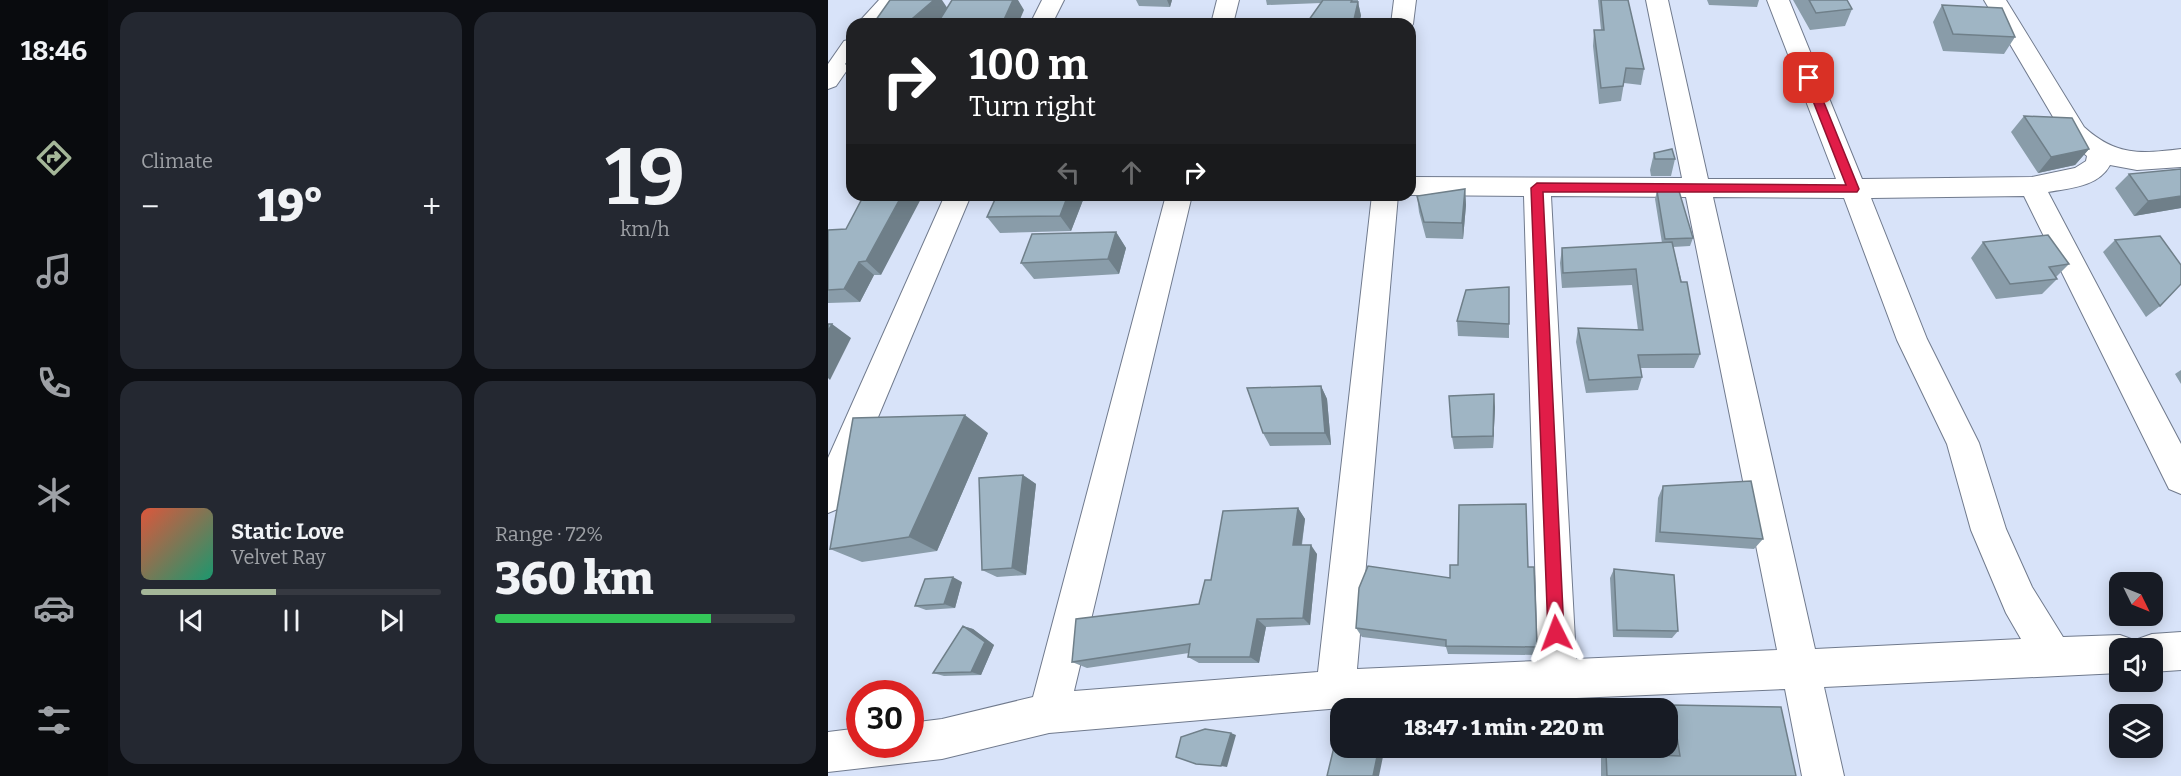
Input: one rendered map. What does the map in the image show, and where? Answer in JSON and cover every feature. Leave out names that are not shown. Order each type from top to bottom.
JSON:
[{"type":"street","points":[[874,18],[891,0]]},
{"type":"street","points":[[1044,18],[1053,0]]},
{"type":"street","points":[[1224,18],[1228,0]]},
{"type":"street","points":[[1403,18],[1405,0]]},
{"type":"street","points":[[1657,0],[1823,776]]},
{"type":"street","points":[[1778,0],[1863,209],[1912,340],[1963,443],[1989,530],[2019,600],[2053,657]]},
{"type":"street","points":[[1995,0],[2074,133],[2088,147],[2121,160],[2144,162],[2181,158]]},
{"type":"street","points":[[828,81],[846,55]]},
{"type":"street","points":[[1416,186],[1853,189],[2032,186],[2082,176],[2097,166],[2101,153]]},
{"type":"street","points":[[2032,186],[2181,478]]},
{"type":"street","points":[[1537,188],[1558,680]]},
{"type":"street","points":[[828,497],[955,201]]},
{"type":"street","points":[[1049,713],[1177,201]]},
{"type":"street","points":[[1336,690],[1384,201]]},
{"type":"street","points":[[2163,652],[2181,651]]},
{"type":"street","points":[[924,741],[1049,713],[1336,690],[2109,654]]},
{"type":"street","points":[[828,752],[846,750]]},
{"type":"building","points":[[890,0],[934,0],[913,18],[877,18]]},
{"type":"building","points":[[952,0],[1013,0],[1005,18],[941,18]]},
{"type":"building","points":[[1323,0],[1358,2],[1354,18],[1310,18]]},
{"type":"building","points":[[1601,0],[1628,0],[1644,69],[1626,68],[1623,86],[1601,88],[1594,30],[1604,30]]},
{"type":"building","points":[[1809,0],[1847,0],[1852,9],[1816,13]]},
{"type":"building","points":[[1942,5],[2002,8],[2015,37],[1953,34]]},
{"type":"building","points":[[2024,116],[2072,118],[2089,149],[2051,157]]},
{"type":"building","points":[[1672,149],[1675,159],[1655,159],[1654,153]]},
{"type":"building","points":[[2181,169],[2181,196],[2148,201],[2129,174]]},
{"type":"building","points":[[1465,189],[1462,223],[1424,222],[1417,196]]},
{"type":"building","points":[[1657,191],[1679,191],[1693,238],[1665,239]]},
{"type":"building","points":[[861,201],[899,201],[866,261],[859,262],[844,289],[828,290],[828,230],[846,229]]},
{"type":"building","points":[[994,201],[1066,201],[1060,216],[987,217]]},
{"type":"building","points":[[1116,232],[1108,259],[1021,263],[1032,234]]},
{"type":"building","points":[[2048,235],[2069,264],[2049,267],[2057,279],[2010,284],[1983,242]]},
{"type":"building","points":[[2160,236],[2181,265],[2181,284],[2160,306],[2115,240]]},
{"type":"building","points":[[1672,242],[1681,282],[1687,282],[1700,354],[1638,355],[1642,377],[1589,380],[1578,328],[1643,330],[1636,269],[1563,273],[1562,248]]},
{"type":"building","points":[[1509,287],[1509,324],[1457,321],[1466,290]]},
{"type":"building","points":[[1321,386],[1325,433],[1263,433],[1247,388]]},
{"type":"building","points":[[1494,394],[1493,436],[1452,437],[1449,396]]},
{"type":"building","points":[[965,415],[909,537],[830,549],[853,418]]},
{"type":"building","points":[[1023,475],[1012,568],[982,570],[979,478]]},
{"type":"building","points":[[1751,481],[1763,539],[1660,532],[1663,486]]},
{"type":"building","points":[[1526,504],[1528,567],[1534,567],[1537,647],[1446,646],[1446,640],[1356,628],[1359,588],[1368,566],[1450,578],[1450,565],[1458,565],[1459,505]]},
{"type":"building","points":[[1298,508],[1293,545],[1311,545],[1303,618],[1257,619],[1250,657],[1188,657],[1190,644],[1072,662],[1076,619],[1199,604],[1205,580],[1211,580],[1223,511]]},
{"type":"building","points":[[1614,569],[1674,575],[1678,631],[1617,630]]},
{"type":"building","points":[[953,577],[944,604],[915,606],[925,579]]},
{"type":"building","points":[[963,626],[985,642],[971,672],[933,673]]},
{"type":"building","points":[[1678,705],[1781,707],[1796,776],[1607,776],[1606,758],[1678,758],[1680,756]]},
{"type":"building","points":[[1205,729],[1231,733],[1221,766],[1196,764],[1176,757],[1181,737]]},
{"type":"building","points":[[1331,758],[1377,758],[1373,776],[1327,776]]},
{"type":"route","points":[[1556,633],[1537,188],[1853,189],[1809,78]]}]
